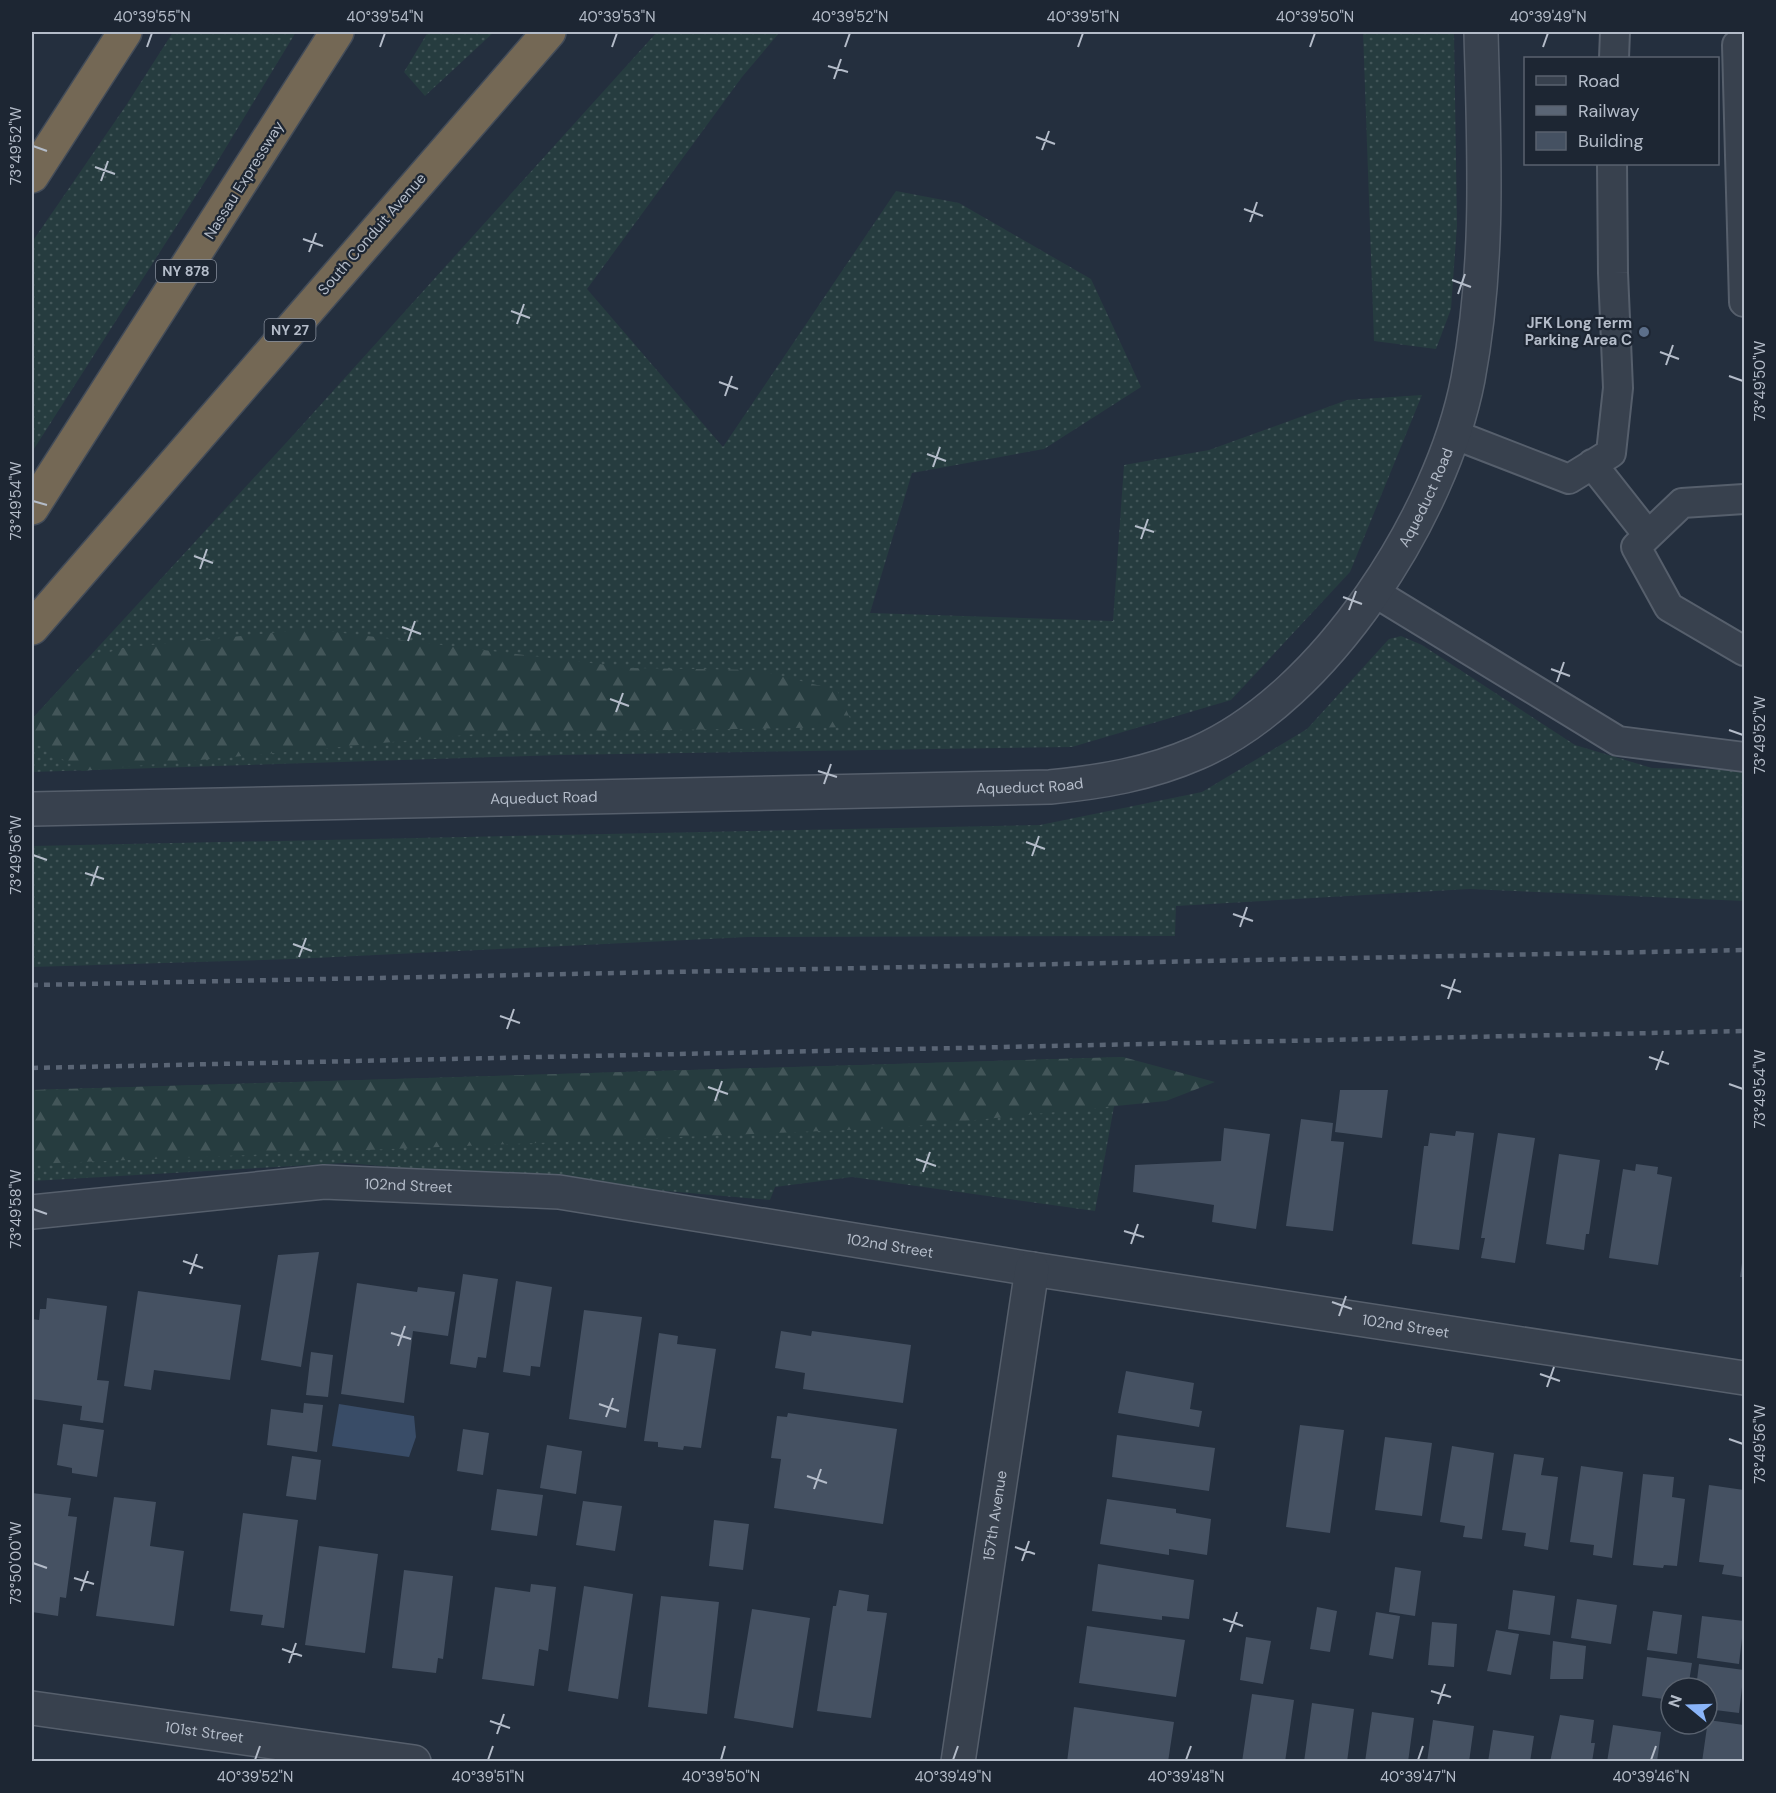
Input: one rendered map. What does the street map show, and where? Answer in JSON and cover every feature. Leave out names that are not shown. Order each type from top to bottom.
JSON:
[{"type":"highway","points":[[32,176],[125,32]]},
{"type":"highway","name":"Nassau Expressway","points":[[32,508],[337,32]]},
{"type":"highway","name":"South Conduit Avenue","points":[[32,628],[549,32]]},
{"type":"street","name":"Aqueduct Road","points":[[32,809],[996,790],[1093,783],[1165,766],[1230,736],[1267,709],[1318,663],[1374,592],[1422,508],[1453,434],[1467,382],[1476,329],[1485,217],[1481,32]]},
{"type":"street","name":"102nd Street","points":[[32,1212],[324,1182],[560,1192],[1032,1269],[1744,1378]]},
{"type":"street","name":"157th Avenue","points":[[958,1761],[1032,1269]]},
{"type":"street","name":"101st Street","points":[[32,1708],[414,1761]]},
{"type":"lane","points":[[1614,57],[1615,32]]},
{"type":"lane","points":[[1744,40],[1737,45],[1744,302]]},
{"type":"lane","points":[[1453,434],[1569,479],[1611,453],[1618,388],[1613,273],[1612,165]]},
{"type":"lane","points":[[1592,464],[1648,535]]},
{"type":"lane","points":[[1744,499],[1682,503],[1636,547],[1669,607],[1744,651]]},
{"type":"lane","points":[[1374,592],[1618,741],[1744,757]]},
{"type":"green space","points":[[173,32],[296,32],[213,169],[32,452],[32,242],[127,104]]},
{"type":"green space","points":[[428,32],[494,32],[425,96],[404,72]]},
{"type":"green space","points":[[657,32],[780,32],[742,77],[587,289],[723,447],[896,191],[959,203],[1091,279],[1141,387],[1044,449],[912,473],[870,613],[1113,621],[1124,465],[1209,450],[1347,400],[1422,395],[1350,572],[1231,700],[1072,747],[559,755],[32,772],[32,719],[296,432]]},
{"type":"green space","points":[[1363,32],[1454,32],[1457,225],[1451,309],[1436,349],[1374,341]]},
{"type":"green space","points":[[310,629],[632,668],[757,670],[837,690],[854,727],[488,733],[82,771],[32,741],[32,719],[85,661],[121,648]]},
{"type":"green space","points":[[1401,636],[1422,645],[1575,745],[1652,768],[1744,770],[1744,901],[1469,889],[1176,906],[1175,936],[748,937],[294,959],[32,967],[32,846],[1040,825],[1202,792],[1307,729],[1389,639]]},
{"type":"green space","points":[[1123,1057],[1095,1211],[852,1177],[775,1187],[770,1200],[346,1163],[32,1181],[32,1090]]},
{"type":"green space","points":[[1123,1057],[1215,1082],[1166,1101],[895,1128],[32,1164],[32,1090]]},
{"type":"water","points":[[339,1404],[414,1416],[416,1437],[409,1457],[332,1446]]},
{"type":"building","points":[[1340,1090],[1388,1090],[1382,1138],[1335,1132]]},
{"type":"building","points":[[1301,1119],[1333,1123],[1331,1141],[1344,1142],[1333,1231],[1286,1226]]},
{"type":"building","points":[[1224,1128],[1270,1134],[1256,1229],[1212,1222],[1214,1205],[1133,1192],[1135,1165],[1221,1161]]},
{"type":"building","points":[[1456,1131],[1474,1133],[1459,1250],[1412,1244],[1424,1146],[1428,1146],[1430,1133],[1455,1136]]},
{"type":"building","points":[[1498,1133],[1535,1138],[1515,1263],[1481,1258],[1485,1238],[1481,1238]]},
{"type":"building","points":[[1559,1154],[1600,1160],[1589,1234],[1586,1234],[1584,1250],[1546,1244]]},
{"type":"building","points":[[1636,1164],[1658,1167],[1657,1174],[1672,1177],[1658,1265],[1609,1258],[1623,1169],[1635,1171]]},
{"type":"building","points":[[319,1252],[301,1367],[261,1360],[278,1255]]},
{"type":"building","points":[[1743,1256],[1744,1277],[1740,1277]]},
{"type":"building","points":[[463,1274],[498,1279],[486,1358],[478,1357],[476,1368],[450,1364]]},
{"type":"building","points":[[516,1281],[552,1287],[540,1367],[531,1366],[530,1376],[503,1372]]},
{"type":"building","points":[[357,1283],[417,1292],[418,1287],[455,1292],[448,1336],[413,1331],[404,1403],[341,1394]]},
{"type":"building","points":[[138,1291],[241,1305],[230,1380],[154,1370],[151,1390],[124,1386]]},
{"type":"building","points":[[47,1298],[107,1306],[97,1380],[109,1381],[103,1423],[80,1420],[82,1406],[32,1399],[32,1319],[39,1320],[40,1309],[46,1309]]},
{"type":"building","points":[[584,1310],[642,1317],[626,1428],[569,1419]]},
{"type":"building","points":[[781,1331],[811,1336],[812,1331],[911,1345],[903,1403],[803,1389],[805,1373],[775,1368]]},
{"type":"building","points":[[659,1333],[678,1336],[677,1344],[716,1349],[701,1448],[684,1446],[683,1450],[658,1447],[658,1442],[644,1441]]},
{"type":"building","points":[[311,1352],[333,1355],[328,1397],[306,1395]]},
{"type":"building","points":[[1126,1371],[1194,1383],[1190,1409],[1202,1411],[1199,1427],[1118,1413]]},
{"type":"building","points":[[304,1403],[323,1405],[317,1452],[267,1445],[271,1409],[303,1413]]},
{"type":"building","points":[[788,1413],[897,1429],[883,1524],[774,1508],[781,1459],[771,1458],[777,1416],[787,1417]]},
{"type":"building","points":[[63,1424],[104,1430],[97,1477],[72,1473],[72,1468],[57,1465]]},
{"type":"building","points":[[1300,1425],[1344,1430],[1330,1533],[1286,1527]]},
{"type":"building","points":[[463,1429],[489,1433],[483,1475],[457,1471]]},
{"type":"building","points":[[1117,1435],[1215,1448],[1209,1491],[1112,1477]]},
{"type":"building","points":[[1385,1437],[1432,1443],[1422,1516],[1375,1510]]},
{"type":"building","points":[[547,1445],[582,1451],[576,1494],[540,1488]]},
{"type":"building","points":[[1452,1446],[1494,1453],[1482,1539],[1463,1537],[1465,1526],[1440,1522]]},
{"type":"building","points":[[1514,1454],[1544,1458],[1541,1475],[1558,1477],[1548,1550],[1524,1546],[1526,1533],[1502,1530]]},
{"type":"building","points":[[292,1456],[321,1460],[316,1500],[286,1496]]},
{"type":"building","points":[[1581,1466],[1623,1472],[1612,1558],[1593,1555],[1594,1545],[1570,1542]]},
{"type":"building","points":[[1643,1474],[1674,1477],[1672,1497],[1685,1499],[1677,1566],[1664,1565],[1663,1568],[1633,1565]]},
{"type":"building","points":[[1709,1485],[1744,1490],[1742,1577],[1722,1574],[1724,1565],[1699,1562]]},
{"type":"building","points":[[497,1489],[543,1495],[537,1536],[491,1530]]},
{"type":"building","points":[[32,1493],[71,1498],[68,1516],[77,1517],[66,1598],[60,1597],[58,1616],[32,1612]]},
{"type":"building","points":[[114,1497],[156,1502],[150,1546],[184,1551],[174,1626],[96,1616]]},
{"type":"building","points":[[1107,1499],[1176,1509],[1176,1513],[1211,1519],[1207,1555],[1169,1549],[1169,1555],[1100,1544]]},
{"type":"building","points":[[583,1501],[622,1506],[615,1551],[576,1545]]},
{"type":"building","points":[[243,1513],[298,1520],[284,1628],[261,1625],[263,1615],[230,1611]]},
{"type":"building","points":[[714,1520],[749,1524],[743,1570],[709,1566]]},
{"type":"building","points":[[319,1546],[378,1554],[365,1653],[305,1645]]},
{"type":"building","points":[[1098,1564],[1194,1580],[1189,1619],[1162,1616],[1162,1620],[1092,1611]]},
{"type":"building","points":[[1395,1567],[1421,1571],[1415,1616],[1389,1612]]},
{"type":"building","points":[[404,1570],[453,1576],[443,1659],[438,1658],[436,1673],[392,1668]]},
{"type":"building","points":[[531,1584],[556,1587],[548,1651],[539,1649],[534,1686],[482,1679],[495,1587],[530,1592]]},
{"type":"building","points":[[584,1586],[633,1594],[618,1699],[568,1691]]},
{"type":"building","points":[[839,1590],[869,1595],[867,1611],[887,1613],[871,1718],[817,1711],[833,1606],[836,1606]]},
{"type":"building","points":[[1513,1590],[1555,1596],[1550,1635],[1508,1629]]},
{"type":"building","points":[[661,1596],[719,1602],[707,1714],[648,1707]]},
{"type":"building","points":[[1577,1599],[1617,1605],[1611,1644],[1571,1638]]},
{"type":"building","points":[[1317,1607],[1337,1611],[1330,1652],[1310,1649]]},
{"type":"building","points":[[752,1609],[810,1618],[793,1728],[734,1718]]},
{"type":"building","points":[[1653,1611],[1682,1615],[1677,1654],[1647,1650]]},
{"type":"building","points":[[1376,1612],[1400,1616],[1393,1659],[1369,1655]]},
{"type":"building","points":[[1702,1616],[1744,1621],[1739,1664],[1697,1658]]},
{"type":"building","points":[[1432,1622],[1457,1624],[1454,1667],[1428,1665]]},
{"type":"building","points":[[1087,1626],[1185,1640],[1176,1697],[1079,1683]]},
{"type":"building","points":[[1496,1630],[1519,1634],[1511,1675],[1487,1671]]},
{"type":"building","points":[[1246,1637],[1271,1641],[1263,1684],[1240,1680]]},
{"type":"building","points":[[1553,1641],[1586,1646],[1583,1679],[1550,1679]]},
{"type":"building","points":[[1647,1657],[1692,1663],[1690,1676],[1659,1676],[1659,1698],[1642,1696]]},
{"type":"building","points":[[1699,1664],[1744,1670],[1739,1713],[1719,1710],[1719,1676],[1698,1676]]},
{"type":"building","points":[[1252,1694],[1294,1700],[1285,1762],[1242,1762]]},
{"type":"building","points":[[1312,1703],[1354,1709],[1347,1762],[1304,1762]]},
{"type":"building","points":[[1074,1707],[1174,1722],[1168,1762],[1067,1762]]},
{"type":"building","points":[[1372,1712],[1414,1718],[1408,1762],[1365,1762]]},
{"type":"building","points":[[1560,1715],[1594,1720],[1591,1743],[1595,1743],[1592,1762],[1550,1762]]},
{"type":"building","points":[[1433,1720],[1474,1726],[1469,1762],[1427,1762]]},
{"type":"building","points":[[1719,1722],[1744,1725],[1744,1762],[1702,1762],[1706,1736],[1719,1736]]},
{"type":"building","points":[[1613,1725],[1659,1732],[1657,1762],[1607,1762]]},
{"type":"building","points":[[1493,1730],[1534,1736],[1530,1762],[1488,1762]]},
{"type":"railway","points":[[32,985],[1744,950]]},
{"type":"railway","points":[[32,1068],[1744,1031]]},
{"type":"place","name":"JFK Long Term Parking Area C","points":[[1644,332]]}]
